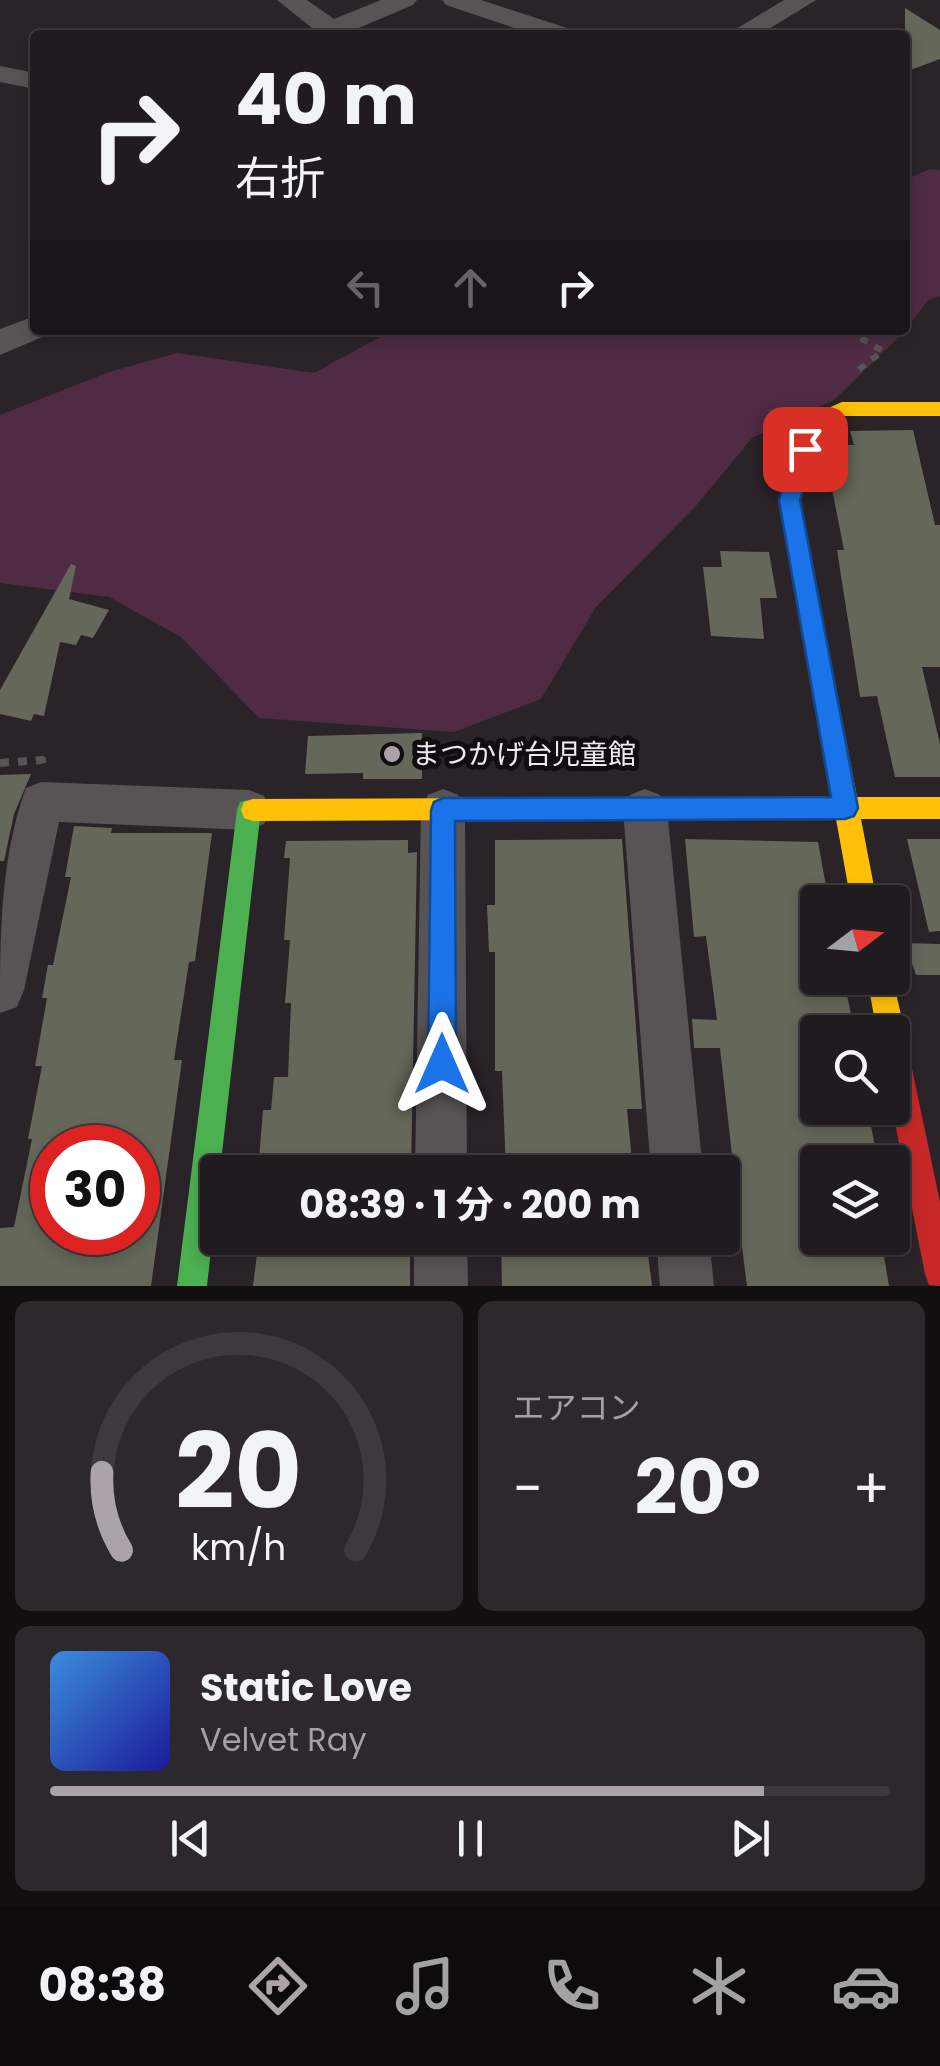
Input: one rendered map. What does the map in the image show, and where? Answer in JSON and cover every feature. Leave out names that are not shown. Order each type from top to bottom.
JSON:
[{"type":"street","points":[[290,0],[322,30]]},
{"type":"street","points":[[329,30],[404,0]]},
{"type":"street","points":[[454,0],[547,30]]},
{"type":"street","points":[[747,30],[804,0]]},
{"type":"street","points":[[0,74],[30,80]]},
{"type":"street","points":[[0,344],[30,329]]},
{"type":"street","points":[[861,885],[789,500],[813,423],[842,409],[939,414]]},
{"type":"street","points":[[0,990],[40,802],[249,810],[940,808]]},
{"type":"street","points":[[645,809],[676,1155]]},
{"type":"street","points":[[192,1286],[249,810]]},
{"type":"street","points":[[442,1155],[443,810]]},
{"type":"street","points":[[909,1125],[940,1274]]},
{"type":"street","points":[[441,1255],[441,1286]]},
{"type":"street","points":[[685,1255],[688,1286]]},
{"type":"path","points":[[855,335],[883,351]]},
{"type":"shaded area","points":[[930,169],[940,170],[940,296],[928,300],[910,324],[910,178]]},
{"type":"shaded area","points":[[384,335],[901,335],[834,400],[752,438],[695,507],[596,607],[541,699],[454,732],[259,718],[181,637],[109,597],[0,583],[0,415],[109,372],[177,353],[314,373]]},
{"type":"building","points":[[905,8],[940,30],[940,59],[910,70],[910,30],[905,30]]},
{"type":"building","points":[[913,430],[935,525],[940,525],[940,667],[922,667],[940,744],[940,777],[895,777],[877,696],[860,697],[837,550],[844,550],[829,474],[835,474],[834,467],[844,467],[839,445],[854,445],[850,431]]},
{"type":"building","points":[[720,551],[769,552],[777,598],[760,598],[764,639],[711,636],[703,567],[722,567]]},
{"type":"building","points":[[71,564],[76,566],[69,599],[109,610],[93,638],[81,635],[76,645],[60,642],[44,716],[34,714],[31,721],[0,714],[0,690]]},
{"type":"building","name":"まつかげ台児童館","points":[[422,733],[422,779],[363,779],[363,773],[305,774],[308,736]]},
{"type":"building","points":[[31,774],[14,814],[4,861],[0,861],[0,775]]},
{"type":"building","points":[[74,826],[112,828],[111,833],[212,833],[195,961],[189,962],[174,1060],[182,1060],[160,1220],[160,1125],[31,1125],[42,1066],[35,1066],[47,998],[42,998],[48,965],[53,965],[71,877],[65,877]]},
{"type":"building","points":[[622,839],[642,1109],[627,1109],[631,1155],[505,1155],[502,1071],[495,1071],[495,952],[489,952],[487,905],[495,905],[495,840]]},
{"type":"building","points":[[685,839],[818,842],[826,885],[800,885],[800,995],[847,995],[851,1015],[800,1015],[800,1125],[871,1125],[875,1145],[800,1145],[800,1255],[884,1255],[889,1286],[747,1286],[740,1231],[740,1155],[732,1155],[720,1048],[694,1048],[692,1019],[717,1020],[706,936],[694,937]]},
{"type":"building","points":[[907,839],[940,839],[940,931],[929,932]]},
{"type":"building","points":[[408,840],[408,853],[417,852],[411,1155],[259,1155],[263,1110],[271,1110],[274,1077],[288,1077],[291,1003],[285,1003],[290,940],[284,940],[290,858],[284,858],[286,841]]},
{"type":"building","points":[[910,943],[940,944],[940,975],[916,975]]},
{"type":"building","points":[[30,1149],[30,1255],[155,1255],[151,1286],[0,1286],[0,1228],[14,1227]]},
{"type":"building","points":[[257,1255],[410,1255],[410,1286],[253,1286]]},
{"type":"building","points":[[501,1255],[648,1255],[652,1286],[502,1286]]},
{"type":"traffic: fast","points":[[192,1286],[249,810],[253,810]]},
{"type":"traffic: slow","points":[[861,885],[789,500],[813,423],[842,409],[940,409]]},
{"type":"traffic: slow","points":[[253,810],[940,808]]},
{"type":"traffic: slow","points":[[883,995],[888,1015]]},
{"type":"traffic: jam","points":[[909,1125],[940,1274]]},
{"type":"place","name":"まつかげ台児童館","points":[[392,754]]},
{"type":"route","points":[[442,1064],[443,810],[845,808],[789,500],[805,449]]}]
